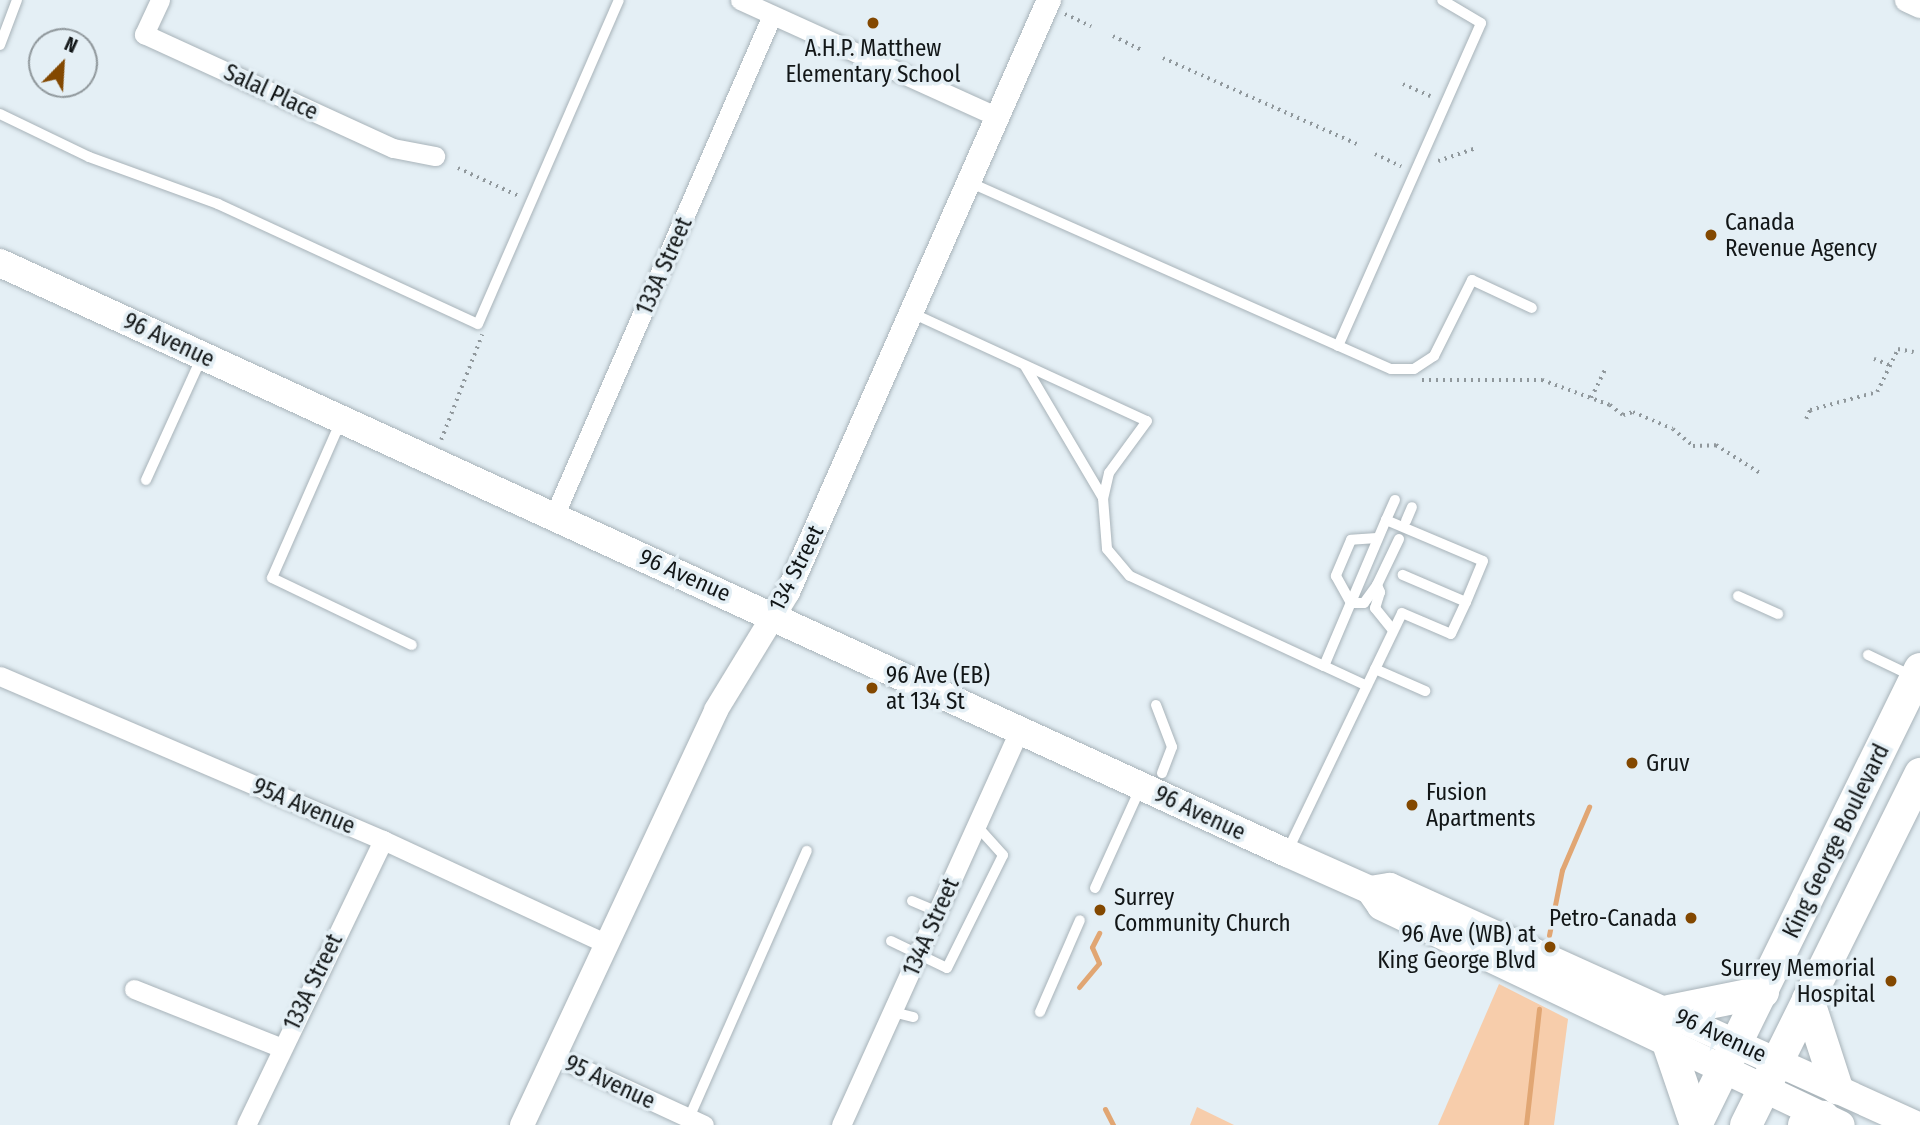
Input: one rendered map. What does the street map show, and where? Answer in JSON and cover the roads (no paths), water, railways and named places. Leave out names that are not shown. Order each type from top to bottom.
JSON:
[{"type":"main road","name":"96 Avenue","points":[[0,263],[1020,729],[1152,779],[1287,853],[1370,890],[1390,887],[1751,1065],[1837,1088],[1916,1125]]},
{"type":"main road","name":"King George Boulevard","points":[[1746,1125],[1751,1065],[1763,992],[1918,673]]},
{"type":"main road","name":"King George Boulevard","points":[[1696,1125],[1808,999],[1920,774]]},
{"type":"main road","points":[[1696,1125],[1668,1026],[1763,992]]},
{"type":"main road","points":[[1808,999],[1837,1088]]},
{"type":"main road","name":"96 Avenue","points":[[1751,1065],[1823,1122]]},
{"type":"main road","points":[[1723,1125],[1751,1065]]},
{"type":"street","name":"Salal Place","points":[[160,0],[144,34],[393,148],[435,156]]},
{"type":"street","points":[[740,0],[998,117]]},
{"type":"street","points":[[1907,0],[1920,6]]},
{"type":"street","name":"134 Street","points":[[522,1125],[716,710],[788,592],[914,314],[998,117],[1057,7]]},
{"type":"street","name":"133A Street","points":[[554,516],[772,15]]},
{"type":"street","name":"95A Avenue","points":[[0,676],[383,840],[605,943]]},
{"type":"street","name":"134A Street","points":[[841,1125],[1020,729]]},
{"type":"street","name":"133A Street","points":[[246,1125],[383,840]]},
{"type":"street","points":[[134,989],[282,1048]]},
{"type":"street","name":"95 Avenue","points":[[555,1056],[696,1122]]},
{"type":"lane","points":[[0,45],[17,0]]},
{"type":"lane","points":[[0,114],[89,157],[218,204],[478,324],[619,0]]},
{"type":"lane","points":[[1338,346],[1480,23],[1442,0]]},
{"type":"lane","points":[[970,183],[1391,369],[1414,369],[1434,356],[1472,280],[1532,308]]},
{"type":"lane","points":[[914,314],[1147,421],[1109,472],[1103,498],[1107,549],[1130,576],[1367,686]]},
{"type":"lane","points":[[146,480],[203,356]]},
{"type":"lane","points":[[1025,365],[1103,498]]},
{"type":"lane","points":[[341,419],[272,578],[412,645]]},
{"type":"lane","points":[[1324,666],[1395,500]]},
{"type":"lane","points":[[1406,521],[1412,508]]},
{"type":"lane","points":[[1287,853],[1392,629],[1402,613],[1451,634],[1483,561],[1386,520]]},
{"type":"lane","points":[[1351,603],[1336,576],[1351,540],[1377,538]]},
{"type":"lane","points":[[1351,603],[1364,603],[1377,585],[1399,538]]},
{"type":"lane","points":[[1403,575],[1466,602]]},
{"type":"lane","points":[[1377,585],[1380,592],[1375,607],[1392,629]]},
{"type":"lane","points":[[1738,596],[1779,614]]},
{"type":"lane","points":[[1868,655],[1918,673]]},
{"type":"lane","points":[[1375,669],[1426,691]]},
{"type":"lane","points":[[1095,888],[1152,779],[1172,747],[1156,705]]},
{"type":"lane","points":[[891,941],[947,968],[1003,855],[977,826]]},
{"type":"lane","points":[[696,1122],[807,851]]},
{"type":"lane","points":[[912,901],[938,913]]},
{"type":"lane","points":[[1040,1012],[1080,920]]},
{"type":"lane","points":[[893,1012],[913,1017]]},
{"type":"waterway","points":[[1549,935],[1562,870],[1589,807]]},
{"type":"waterway","points":[[1079,987],[1099,963],[1092,947],[1099,933]]},
{"type":"waterway","points":[[1526,1125],[1539,1009]]},
{"type":"waterway","points":[[1105,1109],[1113,1125]]},
{"type":"place","name":"A.H.P. Matthew Elementary School","points":[[873,23]]},
{"type":"place","name":"Canada Revenue Agency","points":[[1711,235]]},
{"type":"place","name":"96 Ave (EB) at 134 St","points":[[872,688]]},
{"type":"place","name":"Gruv","points":[[1632,763]]},
{"type":"place","name":"Fusion Apartments","points":[[1412,805]]},
{"type":"place","name":"Surrey Community Church","points":[[1100,910]]},
{"type":"place","name":"Petro-Canada","points":[[1691,918]]},
{"type":"place","name":"96 Ave (WB) at King George Blvd","points":[[1550,947]]},
{"type":"place","name":"Surrey Memorial Hospital","points":[[1891,981]]}]
